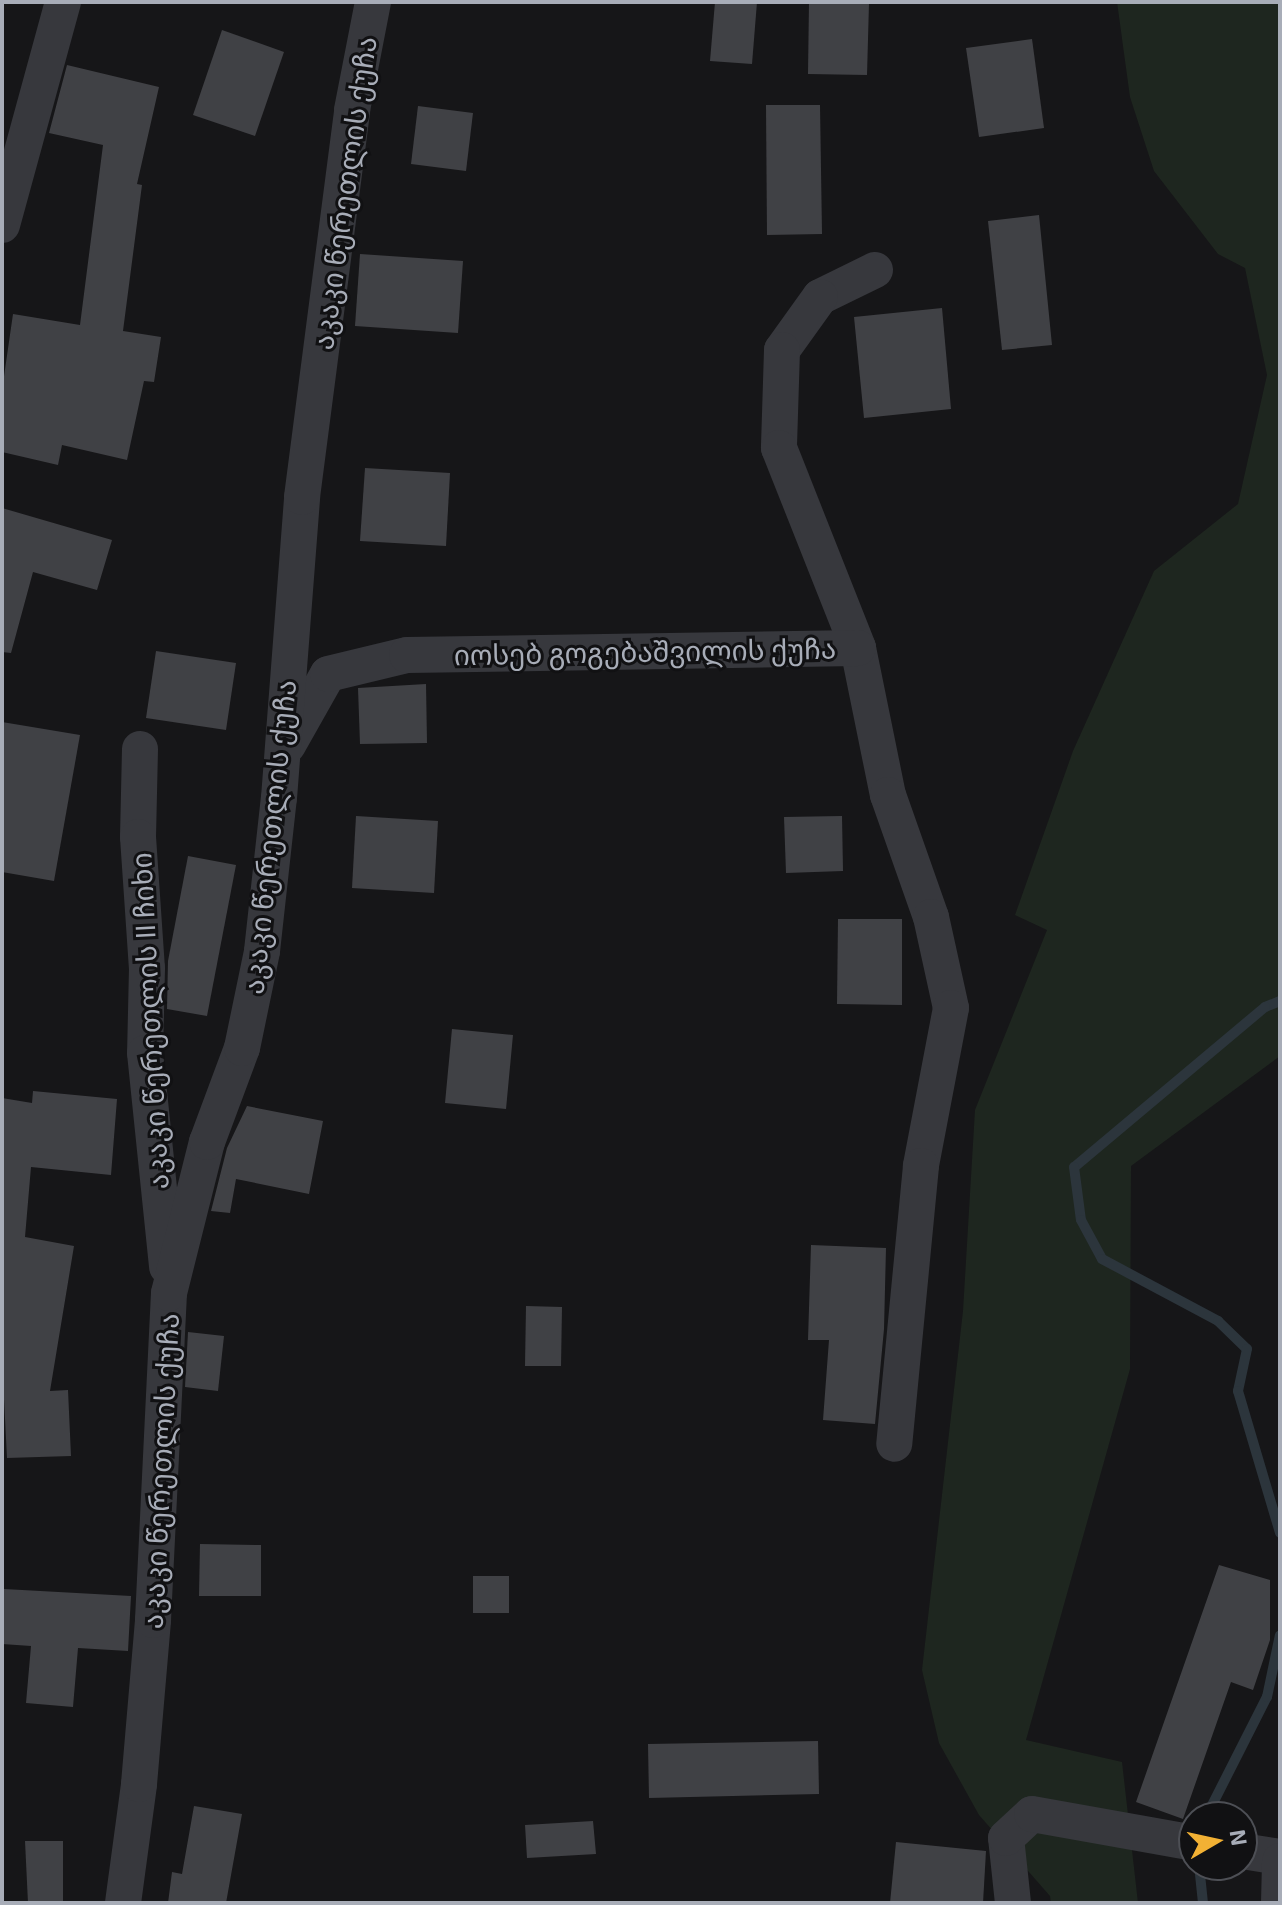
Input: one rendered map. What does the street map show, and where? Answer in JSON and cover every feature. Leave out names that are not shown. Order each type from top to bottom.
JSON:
[{"type":"street","points":[[2,225],[63,2]]},
{"type":"street","name":"აკაკი წერეთლის ქუჩა","points":[[123,1903],[139,1784],[153,1620],[169,1293],[207,1142],[242,1048],[262,951],[282,756],[302,497],[352,110],[373,2]]},
{"type":"street","name":"იოსებ გოგებაშვილის ქუჩა","points":[[282,756],[328,674],[407,655],[858,648],[779,448],[782,350],[820,297],[875,270]]},
{"type":"street","points":[[858,648],[888,795],[931,917],[951,1008],[921,1166],[894,1444]]},
{"type":"street","name":"აკაკი წერეთლის II ჩიხი","points":[[140,749],[138,837],[147,968],[145,1053],[169,1293]]},
{"type":"street","points":[[1013,1903],[1006,1838],[1032,1814],[1178,1840]]},
{"type":"street","points":[[1258,1854],[1280,1859],[1279,1903]]},
{"type":"shaded area","points":[[1117,2],[1280,2],[1280,1056],[1131,1166],[1130,1369],[1026,1740],[1122,1762],[1138,1903],[1051,1903],[1050,1896],[979,1815],[939,1743],[922,1670],[963,1311],[975,1110],[1047,930],[1015,915],[1073,751],[1154,571],[1238,504],[1267,375],[1245,268],[1218,254],[1154,171],[1130,97]]},
{"type":"building","points":[[715,2],[757,2],[752,64],[710,61]]},
{"type":"building","points":[[809,2],[869,3],[867,75],[808,74]]},
{"type":"building","points":[[222,30],[284,52],[255,136],[193,115]]},
{"type":"building","points":[[1032,39],[1044,128],[979,137],[966,48]]},
{"type":"building","points":[[67,65],[159,87],[137,184],[142,185],[123,331],[161,337],[154,382],[144,381],[127,460],[62,445],[58,465],[2,452],[2,390],[13,314],[80,325],[103,145],[49,133]]},
{"type":"building","points":[[766,105],[820,105],[822,234],[767,235]]},
{"type":"building","points":[[418,106],[473,113],[466,171],[411,164]]},
{"type":"building","points":[[1039,215],[1052,345],[1002,350],[988,221]]},
{"type":"building","points":[[360,254],[463,261],[458,333],[355,326]]},
{"type":"building","points":[[942,308],[951,409],[864,418],[854,317]]},
{"type":"building","points":[[365,468],[450,473],[446,546],[360,541]]},
{"type":"building","points":[[2,508],[112,540],[97,590],[33,572],[11,653],[2,652]]},
{"type":"building","points":[[156,651],[236,663],[226,730],[146,718]]},
{"type":"building","points":[[426,684],[427,743],[360,744],[358,688]]},
{"type":"building","points":[[2,722],[80,735],[54,881],[2,872]]},
{"type":"building","points":[[356,816],[438,821],[434,893],[352,888]]},
{"type":"building","points":[[842,816],[843,871],[786,873],[784,817]]},
{"type":"building","points":[[188,856],[236,865],[207,1016],[167,1009],[168,961]]},
{"type":"building","points":[[838,919],[902,919],[902,1005],[837,1004]]},
{"type":"building","points":[[452,1029],[513,1035],[506,1109],[445,1103]]},
{"type":"building","points":[[33,1091],[117,1099],[111,1175],[31,1167],[25,1237],[74,1246],[50,1391],[68,1390],[71,1456],[7,1458],[2,1360],[2,1098],[32,1103]]},
{"type":"building","points":[[247,1106],[323,1121],[309,1194],[236,1179],[230,1213],[211,1211],[227,1148]]},
{"type":"building","points":[[811,1245],[886,1248],[884,1329],[875,1424],[823,1420],[829,1340],[808,1340]]},
{"type":"building","points":[[526,1306],[562,1307],[561,1366],[525,1366]]},
{"type":"building","points":[[188,1332],[224,1336],[218,1391],[185,1387]]},
{"type":"building","points":[[200,1544],[261,1545],[261,1596],[199,1596]]},
{"type":"building","points":[[1219,1565],[1270,1580],[1270,1640],[1253,1690],[1231,1682],[1189,1801],[1178,1801],[1178,1817],[1136,1802]]},
{"type":"building","points":[[473,1576],[509,1576],[509,1613],[473,1613]]},
{"type":"building","points":[[4,1589],[131,1596],[128,1651],[78,1648],[73,1707],[26,1703],[31,1646],[2,1644]]},
{"type":"building","points":[[818,1741],[819,1794],[649,1798],[648,1744]]},
{"type":"building","points":[[194,1806],[242,1814],[226,1903],[168,1903],[172,1872],[182,1874]]},
{"type":"building","points":[[593,1821],[596,1854],[527,1858],[525,1825]]},
{"type":"building","points":[[25,1841],[63,1841],[63,1903],[28,1903]]},
{"type":"building","points":[[896,1842],[986,1851],[983,1903],[890,1903]]},
{"type":"waterway","points":[[1280,1001],[1265,1007],[1074,1167],[1081,1220],[1102,1259],[1218,1321],[1247,1349],[1238,1391],[1280,1533]]},
{"type":"waterway","points":[[1214,1801],[1267,1697],[1280,1635]]},
{"type":"waterway","points":[[1201,1881],[1203,1903]]}]
